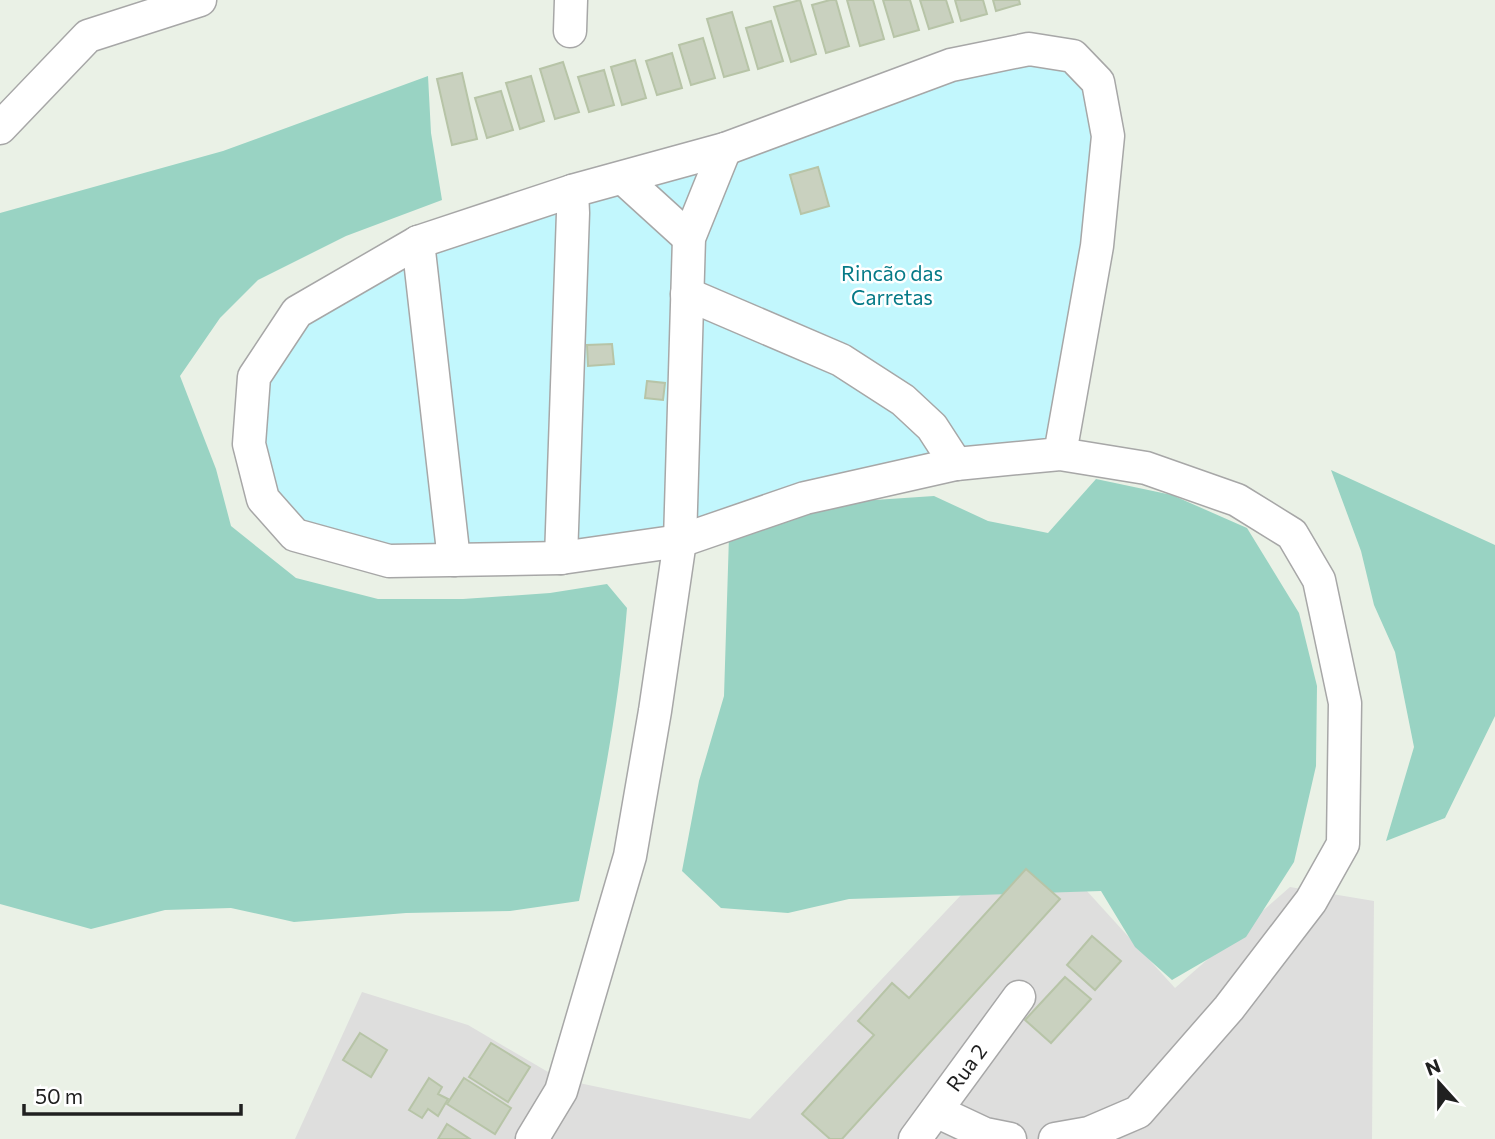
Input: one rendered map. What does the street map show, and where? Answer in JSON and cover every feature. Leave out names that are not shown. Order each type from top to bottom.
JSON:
[{"type":"street","points":[[0,128],[88,36],[200,0]]},
{"type":"street","points":[[570,31],[571,0]]},
{"type":"street","points":[[1055,1139],[1089,1133],[1138,1112],[1229,1008],[1311,901],[1343,844],[1345,703],[1320,580],[1292,534],[1237,500],[1146,468],[1060,454],[956,464],[805,498],[680,541],[561,558],[389,561],[295,535],[263,499],[249,444],[254,377],[297,312],[418,242],[572,191],[725,149],[951,65],[1029,49],[1073,56],[1098,82],[1108,136],[1097,246],[1060,454]]},
{"type":"street","points":[[533,1139],[561,1091],[630,856],[680,541],[689,238],[725,149]]},
{"type":"street","points":[[623,178],[689,238]]},
{"type":"street","points":[[561,558],[572,191]]},
{"type":"street","points":[[418,242],[454,560]]},
{"type":"street","points":[[687,294],[841,360],[903,400],[932,427],[956,464]]},
{"type":"street","name":"Rua 2","points":[[915,1139],[1019,997]]},
{"type":"street","points":[[936,1111],[985,1134],[1010,1139]]},
{"type":"shaded area","points":[[428,76],[431,133],[442,200],[346,236],[258,280],[220,318],[180,376],[216,469],[231,526],[296,578],[378,599],[463,599],[550,593],[607,584],[627,608],[608,755],[579,901],[510,911],[406,913],[294,922],[231,908],[165,910],[91,929],[0,904],[0,213],[223,151]]},
{"type":"shaded area","points":[[1331,470],[1495,545],[1495,716],[1445,818],[1386,841],[1414,747],[1395,652],[1374,605],[1361,551]]},
{"type":"shaded area","points":[[1096,479],[1172,495],[1247,528],[1299,613],[1317,686],[1316,766],[1294,862],[1246,937],[1172,980],[1135,947],[1101,891],[849,899],[788,913],[721,908],[682,871],[699,781],[724,696],[729,536],[845,502],[934,496],[988,521],[1048,533]]},
{"type":"shaded area","points":[[1027,825],[1175,988],[1290,887],[1374,901],[1372,1139],[295,1139],[362,992],[468,1025],[560,1079],[750,1119]]},
{"type":"green space","name":"Rincão das Carretas","points":[[1029,49],[1098,82],[1060,454],[680,541],[389,561],[295,535],[263,499],[254,377],[297,312],[418,242]]},
{"type":"building","points":[[800,0],[816,54],[791,62],[774,7]]},
{"type":"building","points":[[836,0],[849,46],[826,53],[812,5]]},
{"type":"building","points":[[847,0],[873,0],[884,39],[860,46]]},
{"type":"building","points":[[883,0],[910,0],[919,30],[894,37]]},
{"type":"building","points":[[920,0],[946,0],[953,22],[929,29]]},
{"type":"building","points":[[955,0],[983,0],[987,14],[961,21]]},
{"type":"building","points":[[993,0],[1019,0],[1020,4],[996,11]]},
{"type":"building","points":[[732,12],[749,70],[724,77],[707,19]]},
{"type":"building","points":[[771,21],[783,61],[758,69],[746,28]]},
{"type":"building","points":[[703,38],[715,78],[691,85],[679,45]]},
{"type":"building","points":[[672,53],[682,88],[657,95],[646,61]]},
{"type":"building","points":[[635,60],[646,98],[622,105],[611,67]]},
{"type":"building","points":[[563,62],[579,112],[555,119],[540,69]]},
{"type":"building","points":[[604,70],[614,105],[589,112],[578,77]]},
{"type":"building","points":[[462,73],[477,139],[452,145],[437,79]]},
{"type":"building","points":[[531,76],[544,121],[520,129],[506,83]]},
{"type":"building","points":[[501,91],[513,130],[487,138],[475,98]]},
{"type":"building","points":[[818,167],[829,206],[801,214],[790,175]]},
{"type":"building","points":[[612,344],[614,364],[588,366],[587,345]]},
{"type":"building","points":[[647,381],[665,383],[663,400],[645,398]]},
{"type":"building","points":[[1026,869],[1060,899],[842,1139],[830,1139],[802,1114],[874,1035],[858,1021],[892,983],[909,998]]},
{"type":"building","points":[[1092,936],[1121,961],[1095,990],[1067,965]]},
{"type":"building","points":[[1065,977],[1091,999],[1051,1043],[1025,1020]]},
{"type":"building","points":[[360,1033],[387,1050],[371,1077],[343,1060]]},
{"type":"building","points":[[491,1043],[530,1067],[508,1102],[469,1077]]},
{"type":"building","points":[[429,1078],[442,1087],[438,1094],[448,1099],[438,1116],[428,1109],[422,1118],[409,1110]]},
{"type":"building","points":[[464,1078],[511,1108],[495,1134],[447,1104]]},
{"type":"building","points":[[447,1124],[470,1139],[438,1139]]}]
